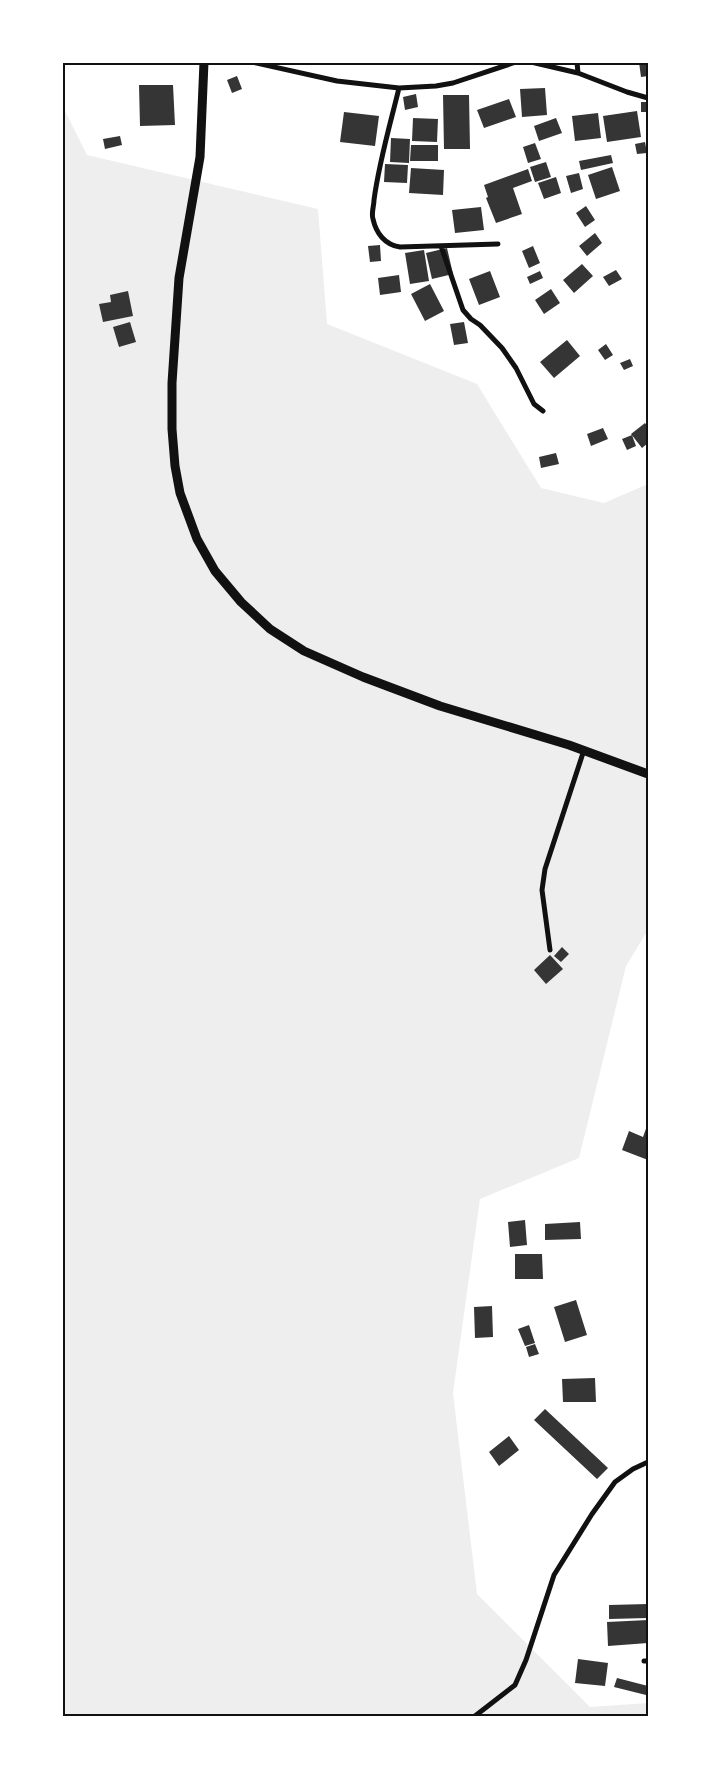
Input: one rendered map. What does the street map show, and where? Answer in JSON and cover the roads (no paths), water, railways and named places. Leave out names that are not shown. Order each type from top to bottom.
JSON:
[{"type":"street","points":[[204,62],[200,157],[179,278],[172,383],[175,466],[180,493],[197,539],[216,571],[241,602],[270,628],[304,651],[363,677],[440,706],[584,750],[648,774]]},
{"type":"street","points":[[252,62],[337,81],[400,88],[436,86],[460,81],[516,62]]},
{"type":"street","points":[[531,62],[578,73],[648,98]]},
{"type":"street","points":[[578,63],[578,73]]},
{"type":"street","points":[[400,88],[377,179],[372,218],[378,232],[385,242],[392,246],[498,244]]},
{"type":"street","points":[[441,246],[463,310],[502,348],[516,368],[534,404],[544,411]]},
{"type":"street","points":[[550,950],[542,890],[545,869],[584,750]]},
{"type":"street","points":[[475,1716],[515,1684],[526,1660],[554,1575],[592,1514],[615,1482],[633,1469],[648,1462]]}]
